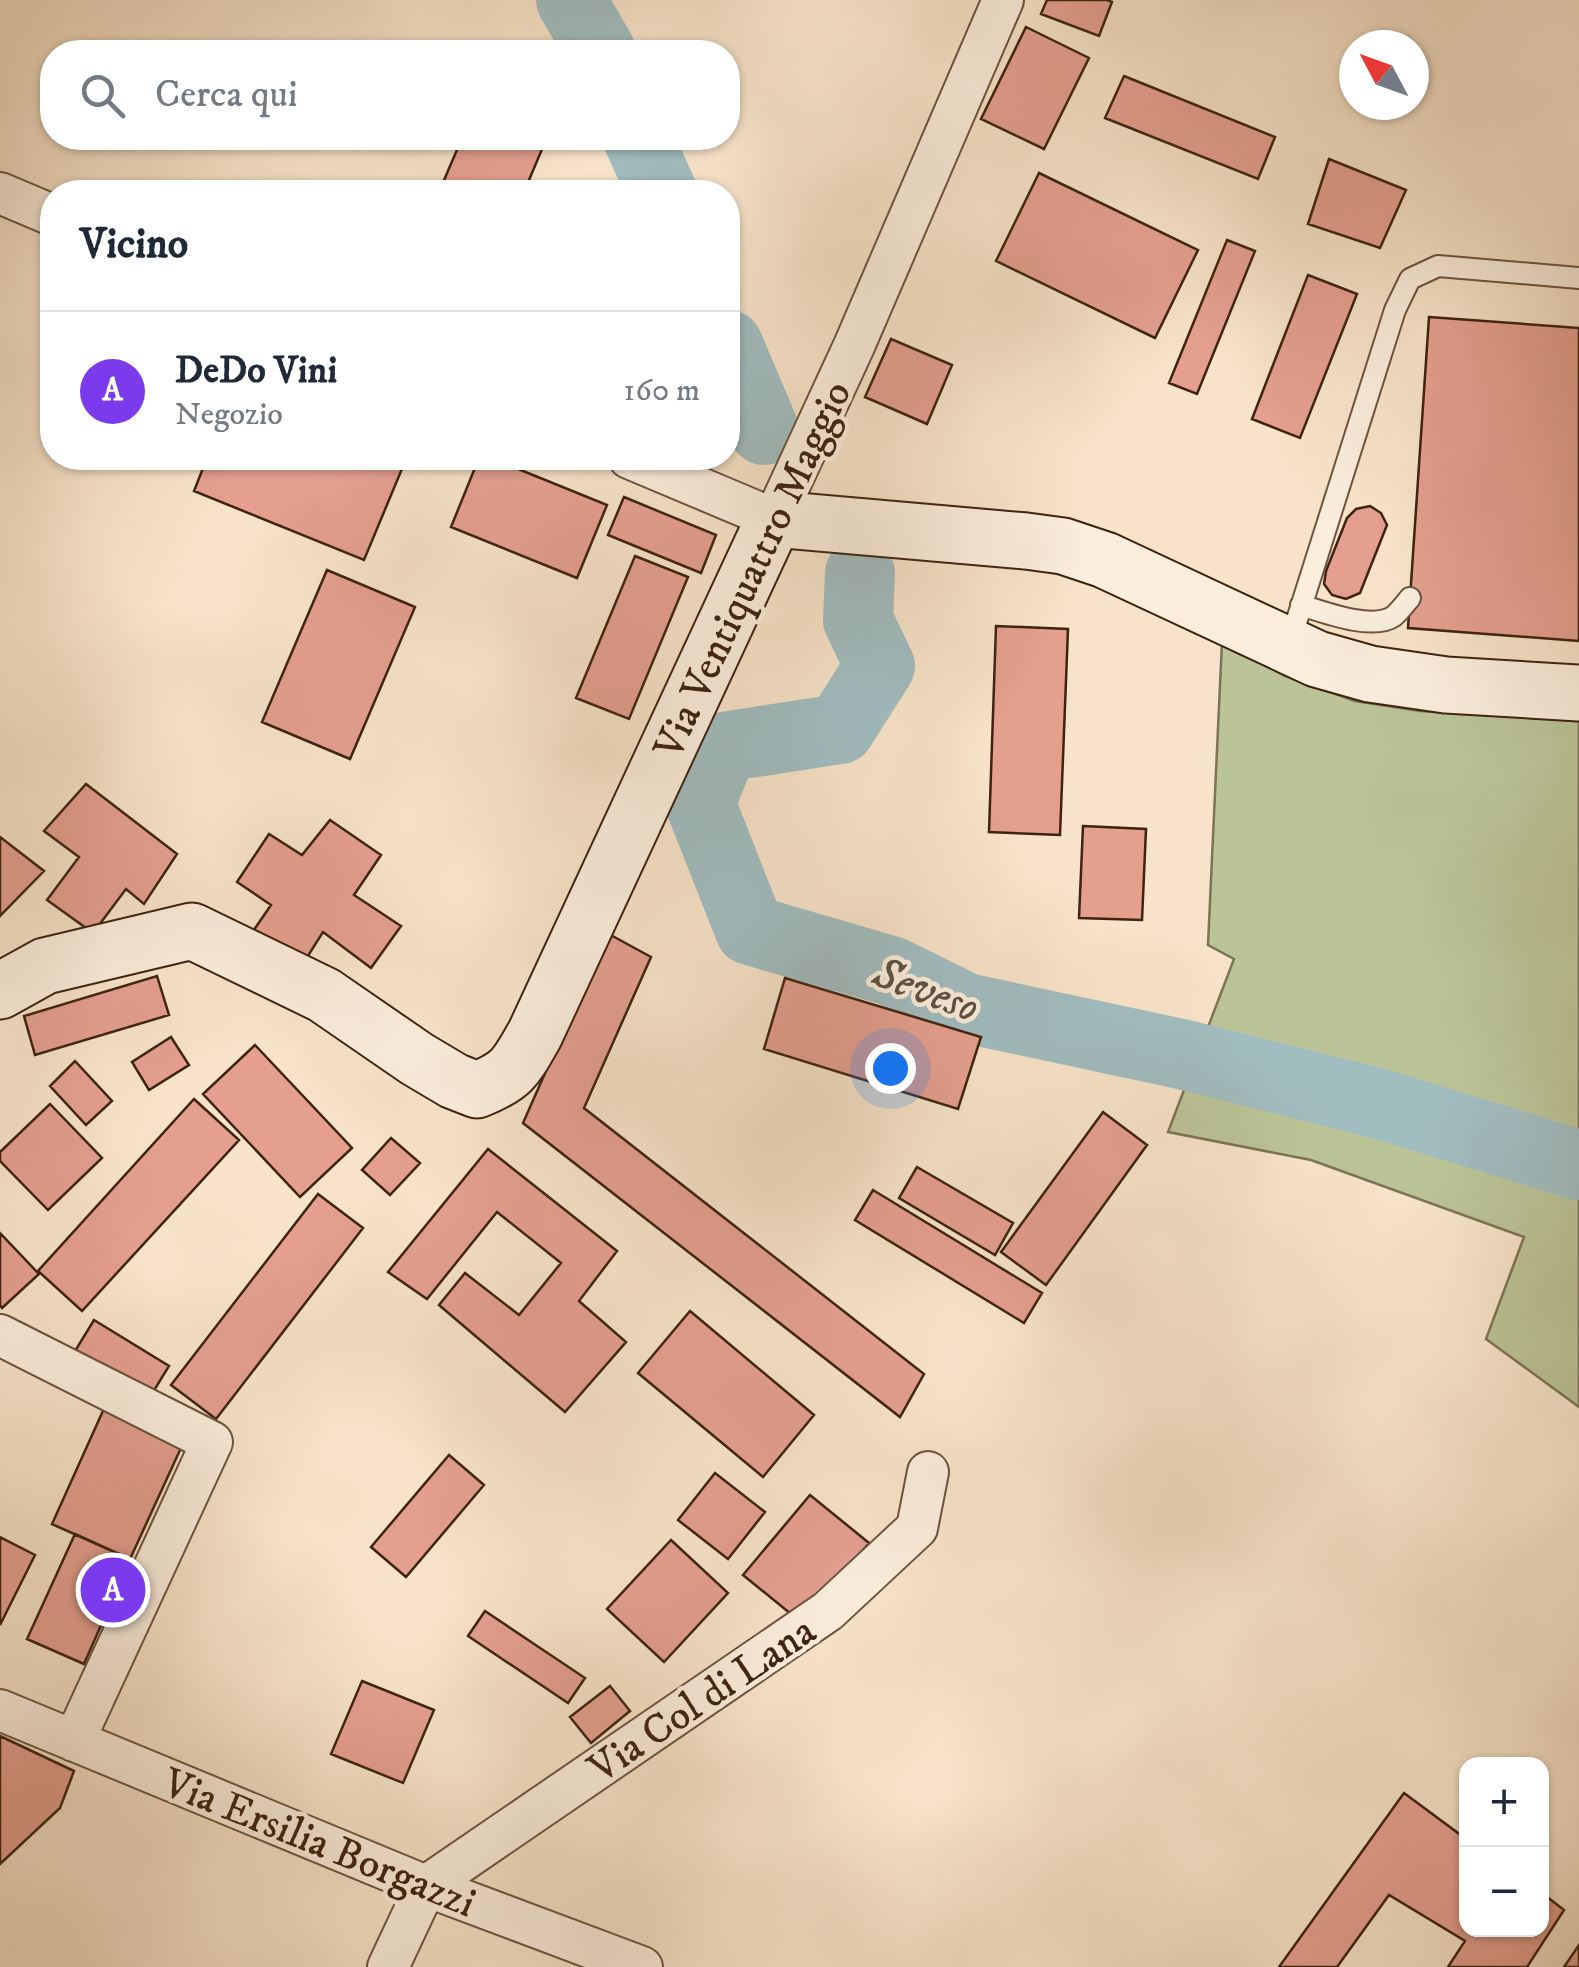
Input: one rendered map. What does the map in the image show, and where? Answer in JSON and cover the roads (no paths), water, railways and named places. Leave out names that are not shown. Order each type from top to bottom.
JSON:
[{"type":"street","name":"Via Ventiquattro Maggio","points":[[0,991],[45,966],[192,931],[324,995],[454,1081],[477,1090],[502,1080],[518,1064],[534,1034],[774,519],[854,346],[1003,0]]},
{"type":"street","points":[[0,193],[40,210]]},
{"type":"street","points":[[657,470],[774,519],[1063,546],[1295,625],[1317,659],[1370,674],[1446,685],[1579,693]]},
{"type":"street","points":[[0,1335],[212,1442],[74,1741]]},
{"type":"street","name":"Via Col di Lana","points":[[426,1886],[828,1611],[917,1528],[928,1472]]},
{"type":"street","name":"Via Ersilia Borgazzi","points":[[0,1710],[426,1886],[642,1967]]},
{"type":"street","points":[[388,1967],[426,1886]]},
{"type":"lane","points":[[1295,625],[1395,310],[1410,279],[1438,266],[1579,278]]},
{"type":"lane","points":[[1295,625],[1335,616],[1371,622],[1392,618],[1410,598]]},
{"type":"waterway","name":"Seveso","points":[[571,0],[594,40]]},
{"type":"waterway","name":"Seveso","points":[[643,150],[657,180]]},
{"type":"waterway","name":"Seveso","points":[[740,373],[764,430]]},
{"type":"waterway","name":"Seveso","points":[[860,573],[858,620],[880,666],[840,729],[723,747],[700,803],[750,930],[891,971],[966,1008],[1181,1054],[1377,1103],[1579,1165]]},
{"type":"place","name":"DeDo Vini","points":[[113,1590]]}]
